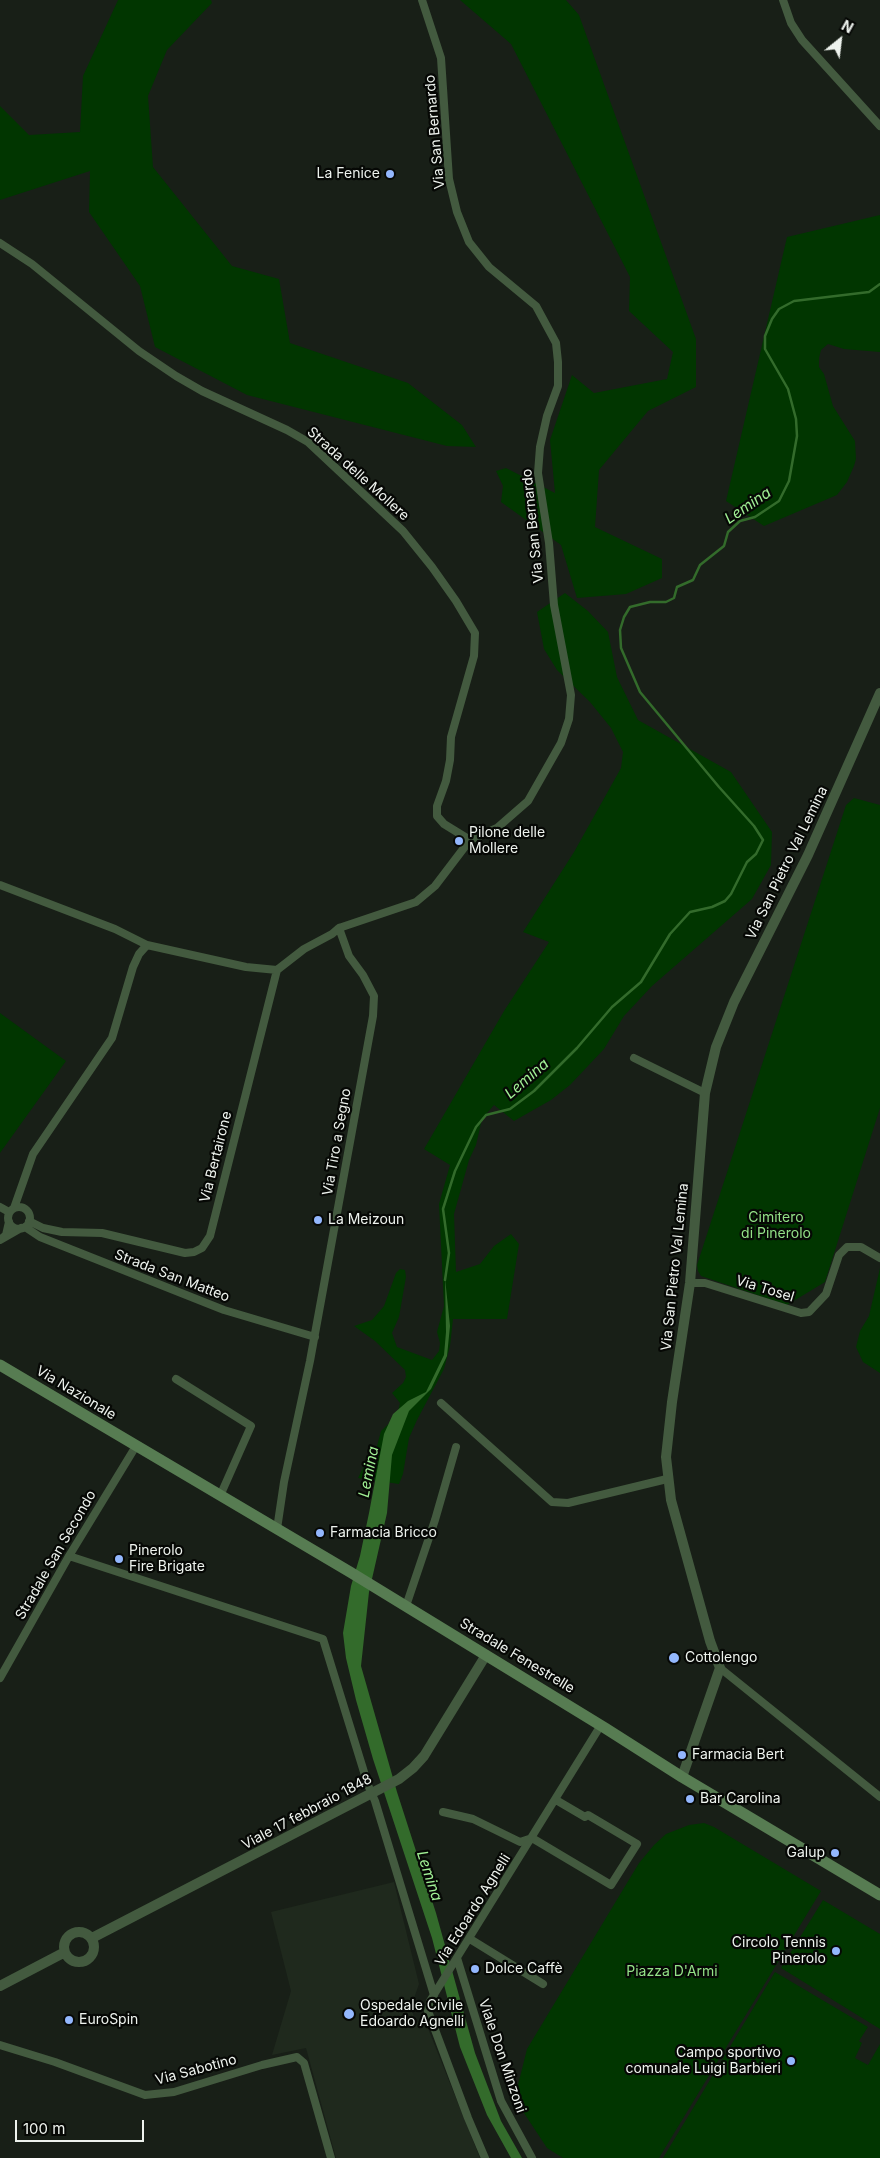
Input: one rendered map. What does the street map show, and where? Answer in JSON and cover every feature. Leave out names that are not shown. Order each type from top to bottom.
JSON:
[{"type":"main road","name":"Via Nazionale","points":[[0,1365],[136,1446]]},
{"type":"main road","name":"Stradale Fenestrelle","points":[[136,1446],[380,1590],[682,1776],[880,1895]]},
{"type":"street","name":"Via San Bernardo","points":[[422,0],[441,58],[449,178],[457,212],[469,242],[489,267],[536,306],[556,343],[558,362],[558,386],[547,416],[540,447],[538,473],[549,543],[554,605],[571,695],[569,719],[561,743],[528,801],[497,828],[470,840]]},
{"type":"street","points":[[783,0],[791,23],[802,40],[880,126]]},
{"type":"street","name":"Strada delle Mollere","points":[[0,243],[32,264],[139,350],[176,376],[202,391],[287,430],[308,442],[403,531],[432,567],[456,600],[475,633],[474,656],[451,736],[450,760],[446,780],[437,806],[437,816],[444,824],[470,840]]},
{"type":"street","name":"Via San Pietro Val Lemina","points":[[720,1668],[710,1641],[683,1548],[667,1478],[668,1434],[690,1283],[705,1093],[716,1047],[734,1002],[778,919],[880,693]]},
{"type":"street","points":[[0,885],[115,929],[147,945],[246,967],[277,970],[304,949],[332,934],[339,928],[416,902],[434,886],[470,840]]},
{"type":"street","name":"Via Tiro a Segno","points":[[277,1529],[284,1482],[315,1337],[373,1016],[374,996],[363,975],[349,956],[339,928]]},
{"type":"street","points":[[0,1240],[6,1235],[12,1210],[34,1154],[112,1038],[133,967],[139,954],[147,945]]},
{"type":"street","name":"Via Bertairone","points":[[25,1226],[52,1230],[102,1233],[185,1253],[194,1252],[202,1248],[210,1236],[277,970]]},
{"type":"street","points":[[634,1058],[705,1093]]},
{"type":"street","points":[[0,1207],[12,1210],[19,1207],[25,1209],[29,1215],[25,1226],[0,1240]]},
{"type":"street","points":[[9,1222],[14,1228],[25,1226]]},
{"type":"street","name":"Strada San Matteo","points":[[25,1226],[40,1237],[224,1310],[315,1337]]},
{"type":"street","name":"Via Tosel","points":[[690,1283],[705,1283],[801,1313],[809,1312],[826,1294],[839,1255],[847,1247],[861,1247],[880,1258]]},
{"type":"street","points":[[176,1379],[251,1426],[220,1496]]},
{"type":"street","points":[[441,1403],[552,1502],[568,1503],[667,1478]]},
{"type":"street","name":"Stradale San Secondo","points":[[0,1678],[69,1556],[136,1446]]},
{"type":"street","points":[[406,1606],[435,1520],[456,1447]]},
{"type":"street","points":[[69,1556],[322,1639],[375,1792],[375,1801],[434,1995],[430,2001],[428,2011],[485,2158]]},
{"type":"street","name":"Viale 17 febbraio 1848","points":[[92,1938],[399,1779],[424,1756],[486,1655]]},
{"type":"street","points":[[682,1776],[720,1668],[880,1797]]},
{"type":"street","name":"Via Edoardo Agnelli","points":[[434,1995],[601,1725]]},
{"type":"street","points":[[532,1838],[611,1885],[637,1844],[588,1815],[585,1817],[556,1800]]},
{"type":"street","name":"Via Edoardo Agnelli","points":[[444,1812],[473,1819],[520,1842],[532,1838]]},
{"type":"street","points":[[74,1932],[84,1933],[92,1938],[94,1947],[88,1959],[75,1961],[65,1952],[65,1943],[74,1932]]},
{"type":"street","points":[[470,1939],[543,1984]]},
{"type":"street","points":[[0,1986],[65,1952]]},
{"type":"street","name":"Viale Don Minzoni","points":[[457,1958],[501,2101],[532,2158]]},
{"type":"street","name":"Via Sabotino","points":[[0,2046],[55,2062],[145,2095],[174,2092],[262,2065],[297,2057],[304,2063],[331,2158]]},
{"type":"shaded area","points":[[445,1278],[450,1326],[447,1356],[431,1389],[409,1411],[392,1455],[387,1513],[369,1592],[361,1666],[397,1792],[436,1913],[475,2053],[501,2121],[522,2158],[511,2158],[487,2115],[460,2047],[432,1938],[373,1759],[356,1700],[346,1658],[343,1633],[351,1586],[360,1556],[384,1434],[393,1414],[408,1401],[426,1392],[444,1355],[446,1332]]},
{"type":"shaded area","name":"Ospedale Civile Edoardo Agnelli","points":[[394,1882],[419,1984],[411,2007],[415,2021],[427,2026],[480,2158],[336,2158],[306,2048],[272,2055],[291,1991],[271,1912]]},
{"type":"green space","points":[[118,0],[211,0],[212,3],[167,50],[148,96],[153,167],[232,266],[279,279],[290,343],[408,383],[462,425],[476,447],[447,446],[247,395],[155,347],[140,286],[89,212],[90,171],[0,200],[0,106],[29,135],[80,132],[83,76]]},
{"type":"green space","points":[[460,0],[566,0],[579,15],[696,339],[696,387],[648,411],[599,470],[595,527],[662,559],[662,578],[626,594],[577,598],[561,545],[501,502],[503,486],[496,471],[506,468],[555,493],[550,440],[572,375],[594,393],[667,379],[673,352],[629,311],[630,277],[511,44]]},
{"type":"green space","points":[[880,215],[880,352],[844,349],[828,344],[821,350],[819,358],[819,367],[824,374],[833,406],[855,441],[856,459],[854,466],[847,482],[837,495],[764,526],[726,501],[787,237]]},
{"type":"green space","points":[[565,593],[588,611],[608,632],[617,677],[638,720],[731,772],[772,832],[771,865],[752,899],[652,986],[624,1016],[604,1049],[570,1085],[551,1100],[514,1121],[494,1105],[482,1119],[476,1145],[469,1160],[454,1214],[456,1272],[480,1264],[494,1246],[511,1234],[519,1244],[507,1319],[453,1319],[450,1346],[444,1369],[409,1438],[403,1474],[399,1484],[358,1478],[369,1456],[377,1446],[381,1431],[397,1416],[400,1403],[392,1393],[403,1383],[406,1377],[405,1370],[375,1341],[354,1326],[372,1320],[384,1306],[396,1273],[400,1269],[405,1270],[406,1277],[399,1317],[392,1333],[397,1347],[432,1360],[439,1351],[440,1343],[437,1332],[444,1306],[439,1204],[450,1165],[424,1149],[504,1011],[549,942],[523,932],[574,852],[621,768],[623,752],[611,728],[590,702],[557,670],[544,649],[537,612]]},
{"type":"green space","name":"Cimitero di Pinerolo","points":[[854,798],[880,805],[880,1108],[825,1282],[787,1305],[701,1276],[697,1265],[846,805]]},
{"type":"green space","points":[[0,1013],[66,1061],[0,1153]]},
{"type":"green space","points":[[880,1268],[880,1373],[863,1362],[856,1347],[860,1331],[869,1316]]},
{"type":"green space","name":"Piazza D'Armi","points":[[704,1823],[714,1827],[821,1891],[659,2158],[563,2158],[547,2148],[522,2110],[518,2085],[527,2049],[639,1863],[666,1834],[689,1825]]},
{"type":"green space","name":"Circolo Tennis Pinerolo","points":[[823,1900],[880,1934],[880,2029],[781,1968]]},
{"type":"green space","name":"Campo sportivo comunale Luigi Barbieri","points":[[775,1972],[868,2027],[859,2041],[862,2043],[855,2058],[868,2065],[880,2044],[880,2158],[663,2158]]},
{"type":"waterway","name":"Lemina","points":[[445,1280],[449,1253],[443,1209],[455,1171],[476,1127],[486,1115],[510,1109],[534,1091],[577,1048],[612,1007],[641,982],[670,934],[690,912],[712,907],[725,901],[731,894],[747,862],[756,854],[763,840],[754,826],[640,692],[621,648],[620,630],[624,617],[630,607],[650,602],[666,602],[674,598],[677,587],[693,580],[700,565],[724,546],[728,532],[740,521],[755,517],[779,501],[789,481],[797,436],[796,419],[788,389],[765,349],[765,336],[772,319],[779,309],[794,301],[869,292],[880,284]]},
{"type":"place","name":"La Fenice","points":[[390,174]]},
{"type":"place","name":"Pilone delle Mollere","points":[[459,841]]},
{"type":"place","name":"La Meizoun","points":[[318,1220]]},
{"type":"place","name":"Farmacia Bricco","points":[[320,1533]]},
{"type":"place","name":"Pinerolo Fire Brigate","points":[[119,1559]]},
{"type":"place","name":"Cottolengo","points":[[674,1658]]},
{"type":"place","name":"Farmacia Bert","points":[[682,1755]]},
{"type":"place","name":"Bar Carolina","points":[[690,1799]]},
{"type":"place","name":"Galup","points":[[835,1853]]},
{"type":"place","name":"Circolo Tennis Pinerolo","points":[[836,1951]]},
{"type":"place","name":"Dolce Caffè","points":[[475,1969]]},
{"type":"place","name":"Ospedale Civile Edoardo Agnelli","points":[[349,2014]]},
{"type":"place","name":"EuroSpin","points":[[69,2020]]},
{"type":"place","name":"Campo sportivo comunale Luigi Barbieri","points":[[791,2061]]}]
